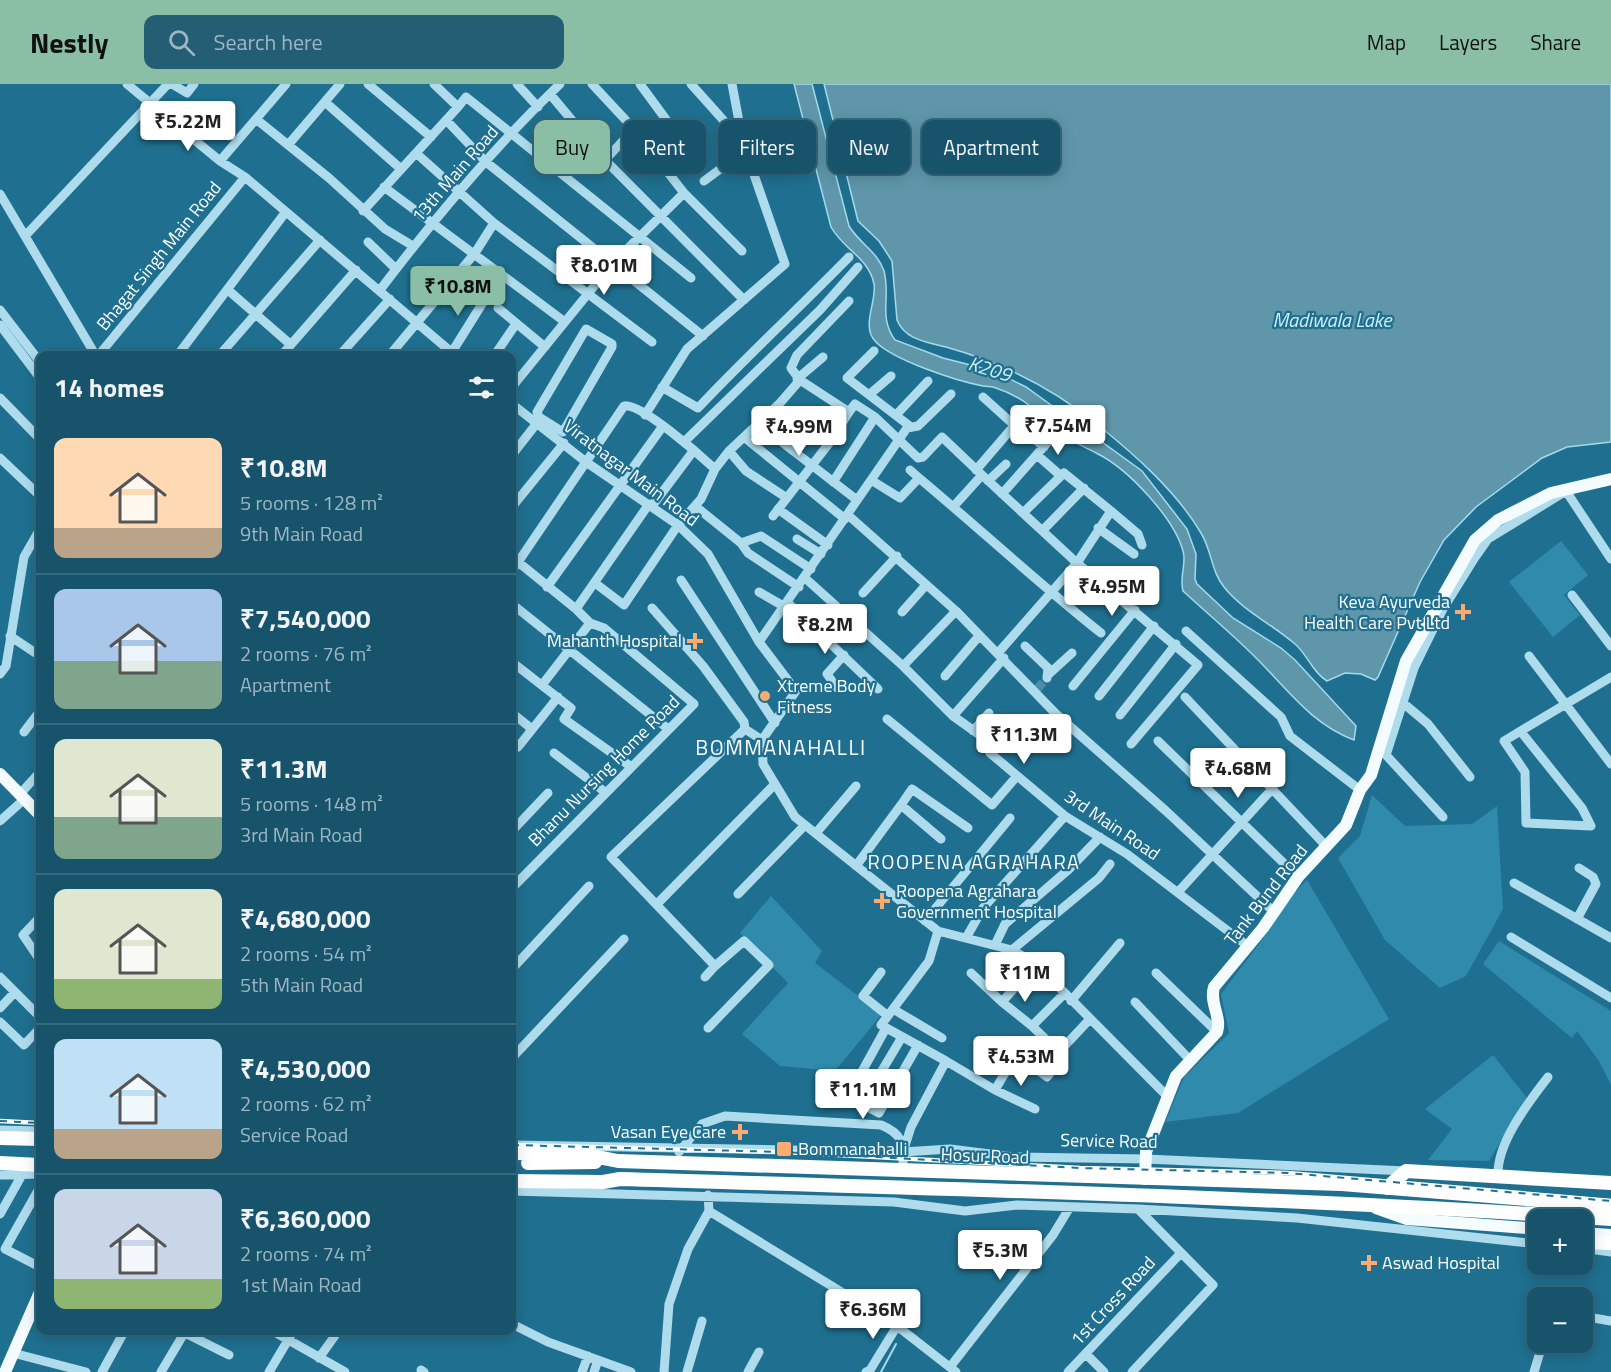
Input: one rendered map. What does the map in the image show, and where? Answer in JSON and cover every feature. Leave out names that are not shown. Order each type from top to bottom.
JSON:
[{"type":"highway","points":[[0,1138],[36,1134]]},
{"type":"highway","points":[[0,1146],[36,1147]]},
{"type":"highway","name":"Hosur Road","points":[[516,1153],[582,1154],[618,1161],[1342,1184],[1611,1206]]},
{"type":"highway","points":[[0,1155],[36,1156]]},
{"type":"highway","points":[[516,1162],[567,1164],[618,1161]]},
{"type":"highway","points":[[0,1163],[36,1165]]},
{"type":"highway","points":[[1387,1188],[1412,1171],[1611,1183]]},
{"type":"highway","points":[[516,1172],[620,1179]]},
{"type":"highway","name":"Hosur Road","points":[[516,1181],[603,1182],[620,1179],[1365,1203],[1611,1219]]},
{"type":"highway","points":[[1070,1207],[1074,1193]]},
{"type":"highway","points":[[1593,1242],[1611,1243]]},
{"type":"main road","name":"Tank Bund Road","points":[[1216,1032],[1219,1025],[1212,999],[1215,987],[1249,947],[1298,878],[1346,825],[1360,790],[1371,775],[1406,661],[1475,540],[1498,520],[1551,493],[1611,479]]},
{"type":"main road","points":[[0,774],[36,819]]},
{"type":"main road","points":[[0,785],[36,812]]},
{"type":"main road","points":[[1145,1179],[1146,1159],[1176,1076],[1216,1032]]},
{"type":"main road","points":[[1365,1203],[1407,1219],[1527,1228]]},
{"type":"main road","points":[[1593,1234],[1611,1236]]},
{"type":"main road","points":[[5,1372],[36,1301]]},
{"type":"street","points":[[127,84],[321,240],[451,351]]},
{"type":"street","points":[[26,235],[170,84],[187,93],[194,84]]},
{"type":"street","points":[[220,161],[286,84]]},
{"type":"street","points":[[288,145],[340,84]]},
{"type":"street","points":[[368,84],[431,137]]},
{"type":"street","points":[[434,84],[458,107]]},
{"type":"street","points":[[517,84],[538,107]]},
{"type":"street","name":"13th Main Road","points":[[380,290],[413,246],[486,162],[560,84]]},
{"type":"street","points":[[592,84],[626,120]]},
{"type":"street","points":[[640,84],[666,120]]},
{"type":"street","points":[[691,84],[722,120]]},
{"type":"street","points":[[732,84],[739,120]]},
{"type":"street","points":[[550,94],[572,120]]},
{"type":"street","points":[[363,211],[447,121],[466,97],[510,135],[691,278]]},
{"type":"street","points":[[325,102],[402,169]]},
{"type":"street","points":[[256,119],[360,204],[363,211],[385,229],[413,246]]},
{"type":"street","points":[[447,121],[486,162],[703,336]]},
{"type":"street","points":[[610,155],[622,142]]},
{"type":"street","points":[[416,153],[462,191],[494,223],[652,342]]},
{"type":"street","points":[[610,165],[744,300]]},
{"type":"street","points":[[704,181],[718,169]]},
{"type":"street","points":[[669,174],[684,193],[742,251]]},
{"type":"street","points":[[645,415],[687,349],[785,264],[754,174]]},
{"type":"street","name":"Bhagat Singh Main Road","points":[[101,351],[244,177]]},
{"type":"street","points":[[384,187],[565,322]]},
{"type":"street","points":[[516,382],[613,263],[659,215],[684,193]]},
{"type":"street","points":[[0,194],[94,351]]},
{"type":"street","points":[[181,351],[285,213]]},
{"type":"street","points":[[396,351],[475,253],[494,223]]},
{"type":"street","points":[[223,351],[321,240]]},
{"type":"street","points":[[368,242],[396,268]]},
{"type":"street","points":[[662,387],[698,408],[750,352],[802,305],[849,257]]},
{"type":"street","points":[[685,441],[820,310],[858,267]]},
{"type":"street","points":[[285,351],[356,270]]},
{"type":"street","points":[[228,290],[291,344]]},
{"type":"street","points":[[456,351],[487,296]]},
{"type":"street","points":[[343,351],[390,299]]},
{"type":"street","points":[[849,301],[797,355],[791,368],[799,380],[849,412]]},
{"type":"street","points":[[498,308],[545,347]]},
{"type":"street","points":[[0,310],[36,357]]},
{"type":"street","points":[[497,351],[516,324]]},
{"type":"street","points":[[0,325],[36,373]]},
{"type":"street","points":[[584,330],[612,344],[565,431],[543,425],[537,412],[584,330]]},
{"type":"street","points":[[874,351],[847,378],[911,427]]},
{"type":"street","points":[[595,583],[624,604],[678,525],[695,506],[715,469],[729,451],[768,415],[823,357]]},
{"type":"street","points":[[870,394],[891,376]]},
{"type":"street","points":[[896,415],[928,381]]},
{"type":"street","points":[[759,642],[907,428],[918,426],[951,394]]},
{"type":"street","points":[[983,397],[1044,447]]},
{"type":"street","points":[[0,398],[36,435]]},
{"type":"street","points":[[828,545],[775,513],[830,442],[855,404],[875,417],[918,458],[923,457],[942,437],[1077,563],[1176,644],[1198,665],[1131,744]]},
{"type":"street","points":[[516,565],[624,406],[631,406],[685,441],[715,469]]},
{"type":"street","name":"Viratnagar Main Road","points":[[516,407],[543,425],[586,462],[678,525],[708,554],[759,642],[796,691],[762,741]]},
{"type":"street","points":[[954,506],[982,475],[1015,424],[1025,413]]},
{"type":"street","points":[[768,415],[795,438]]},
{"type":"street","points":[[833,482],[875,417]]},
{"type":"street","points":[[801,419],[830,442]]},
{"type":"street","points":[[516,451],[543,425]]},
{"type":"street","points":[[547,587],[663,426]]},
{"type":"street","points":[[1002,494],[1055,434]]},
{"type":"street","points":[[744,437],[798,482],[897,556],[926,585],[956,610],[1035,691],[1274,912]]},
{"type":"street","points":[[516,502],[564,443]]},
{"type":"street","points":[[783,443],[857,500]]},
{"type":"street","points":[[576,609],[650,505],[694,450]]},
{"type":"street","points":[[729,451],[747,471],[787,498]]},
{"type":"street","points":[[1037,455],[1061,476]]},
{"type":"street","points":[[0,458],[36,492]]},
{"type":"street","points":[[982,475],[1006,464]]},
{"type":"street","points":[[910,470],[954,506],[1001,551],[1049,592],[1101,633]]},
{"type":"street","points":[[1023,513],[1064,473],[1138,534],[1142,545]]},
{"type":"street","points":[[871,480],[900,498],[920,478]]},
{"type":"street","points":[[1043,530],[1083,488]]},
{"type":"street","points":[[1443,817],[1386,755],[1414,668],[1443,609],[1488,539],[1566,491],[1607,546],[1611,559]]},
{"type":"street","points":[[695,506],[741,543],[748,553],[799,587]]},
{"type":"street","points":[[953,716],[1049,592],[1077,563],[1111,511]]},
{"type":"street","points":[[1098,528],[1134,554]]},
{"type":"street","points":[[741,543],[760,536],[811,569]]},
{"type":"street","points":[[797,539],[821,554]]},
{"type":"street","points":[[0,674],[6,666],[24,557],[36,545]]},
{"type":"street","points":[[863,593],[897,556]]},
{"type":"street","points":[[518,562],[590,623],[542,685]]},
{"type":"street","name":"3rd Main Road","points":[[805,578],[903,666],[953,716],[984,738],[990,753],[1065,816],[1179,891],[1249,947]]},
{"type":"street","points":[[681,580],[775,723]]},
{"type":"street","points":[[902,612],[926,585]]},
{"type":"street","points":[[759,592],[786,605],[844,655],[878,689]]},
{"type":"street","points":[[1572,595],[1611,646]]},
{"type":"street","points":[[516,607],[667,728]]},
{"type":"street","points":[[652,608],[703,666],[744,722],[745,729],[762,741],[763,764],[795,817],[938,932],[1012,950],[1036,964],[1168,1098]]},
{"type":"street","points":[[903,666],[956,610]]},
{"type":"street","points":[[1073,686],[1135,610]]},
{"type":"street","name":"Bhanu Nursing Home Road","points":[[516,884],[667,728],[694,704],[604,628],[590,623]]},
{"type":"street","points":[[1099,696],[1154,626]]},
{"type":"street","points":[[1186,631],[1281,717],[1290,736],[1360,790]]},
{"type":"street","points":[[10,636],[36,653]]},
{"type":"street","points":[[945,676],[979,636]]},
{"type":"street","points":[[1120,715],[1176,644]]},
{"type":"street","points":[[1025,646],[1043,661],[1048,676],[1072,653]]},
{"type":"street","points":[[837,688],[826,674],[844,655]]},
{"type":"street","points":[[1529,656],[1611,764]]},
{"type":"street","points":[[516,665],[571,708],[564,719],[630,766]]},
{"type":"street","points":[[1522,733],[1582,808],[1591,826],[1526,823],[1524,772],[1504,741],[1522,733],[1566,703],[1609,681]]},
{"type":"street","points":[[516,746],[518,747],[558,697]]},
{"type":"street","points":[[1185,698],[1273,788],[1326,847]]},
{"type":"street","points":[[1402,702],[1428,724],[1470,777]]},
{"type":"street","points":[[973,731],[989,713]]},
{"type":"street","points":[[24,732],[36,716]]},
{"type":"street","points":[[516,716],[532,729]]},
{"type":"street","points":[[887,719],[992,805],[1017,776]]},
{"type":"street","points":[[715,966],[658,903],[610,857],[745,729]]},
{"type":"street","points":[[990,753],[1008,732]]},
{"type":"street","points":[[1158,741],[1298,878]]},
{"type":"street","points":[[554,753],[605,792]]},
{"type":"street","points":[[0,821],[36,777]]},
{"type":"street","points":[[658,903],[775,784]]},
{"type":"street","points":[[816,833],[856,786]]},
{"type":"street","points":[[1179,891],[1211,853],[1273,788]]},
{"type":"street","points":[[856,866],[912,789],[968,828]]},
{"type":"street","points":[[516,827],[548,793]]},
{"type":"street","points":[[901,804],[941,839]]},
{"type":"street","points":[[966,938],[983,908],[1065,816]]},
{"type":"street","points":[[925,921],[1010,818]]},
{"type":"street","points":[[738,894],[805,825]]},
{"type":"street","points":[[995,945],[1005,924],[1068,870],[1100,837]]},
{"type":"street","points":[[1012,950],[1099,878],[1110,864]]},
{"type":"street","points":[[1577,919],[1596,884],[1593,877],[1579,868]]},
{"type":"street","points":[[1514,883],[1611,938]]},
{"type":"street","points":[[516,965],[589,886]]},
{"type":"street","points":[[36,921],[23,935],[36,954]]},
{"type":"street","points":[[938,932],[929,961],[881,1025],[995,1090],[1035,1109]]},
{"type":"street","points":[[1511,937],[1611,998]]},
{"type":"street","points":[[516,1054],[624,939]]},
{"type":"street","points":[[705,977],[744,941],[769,965],[708,1028]]},
{"type":"street","points":[[1032,1026],[1067,997],[1120,943]]},
{"type":"street","points":[[1002,1002],[1036,964]]},
{"type":"street","points":[[881,972],[863,996],[942,1038]]},
{"type":"street","points":[[1156,973],[1216,1032]]},
{"type":"street","points":[[971,974],[1032,1026],[1063,1058],[1047,1077],[1016,1054],[995,1090]]},
{"type":"street","points":[[0,977],[36,1013]]},
{"type":"street","points":[[0,1008],[15,992]]},
{"type":"street","points":[[1135,1002],[1190,1060]]},
{"type":"street","points":[[1059,1052],[1089,1020]]},
{"type":"street","points":[[0,1022],[24,1045],[36,1032]]},
{"type":"street","points":[[886,1028],[848,1097],[879,1113],[918,1045]]},
{"type":"street","points":[[862,1104],[902,1037]]},
{"type":"street","points":[[903,1171],[903,1152],[911,1127],[946,1061]]},
{"type":"street","points":[[1498,1175],[1500,1157],[1521,1113],[1548,1077]]},
{"type":"street","points":[[678,1163],[679,1149],[702,1124],[725,1116],[881,1125],[895,1131],[903,1152]]},
{"type":"street","points":[[0,1130],[36,1133]]},
{"type":"street","name":"Service Road","points":[[516,1145],[903,1152],[950,1149],[1014,1157],[1146,1159],[1412,1171]]},
{"type":"street","points":[[0,1215],[23,1173]]},
{"type":"street","points":[[0,1175],[36,1174]]},
{"type":"street","points":[[516,1191],[894,1202],[964,1211],[1017,1205],[1138,1209],[1297,1218],[1527,1243]]},
{"type":"street","points":[[0,1258],[3,1248],[36,1194]]},
{"type":"street","points":[[664,1372],[669,1304],[688,1249],[709,1211],[708,1195]]},
{"type":"street","points":[[709,1211],[897,1326],[953,1370],[1053,1235],[1070,1207]]},
{"type":"street","points":[[1132,1372],[1213,1285],[1138,1209]]},
{"type":"street","points":[[3,1248],[36,1265]]},
{"type":"street","points":[[1593,1250],[1611,1252]]},
{"type":"street","name":"1st Cross Road","points":[[1068,1372],[1181,1253]]},
{"type":"street","points":[[1593,1318],[1611,1320]]},
{"type":"street","points":[[687,1372],[702,1321]]},
{"type":"street","points":[[516,1326],[614,1369],[631,1372]]},
{"type":"street","points":[[866,1372],[870,1370],[897,1326]]},
{"type":"street","points":[[102,1372],[123,1335]]},
{"type":"street","points":[[161,1372],[181,1335]]},
{"type":"street","points":[[190,1335],[229,1356]]},
{"type":"street","points":[[278,1335],[342,1372]]},
{"type":"street","points":[[269,1372],[291,1335]]},
{"type":"street","points":[[319,1358],[335,1335]]},
{"type":"street","points":[[748,1372],[759,1352]]},
{"type":"street","points":[[14,1353],[86,1372]]},
{"type":"street","points":[[1534,1372],[1540,1353]]},
{"type":"street","points":[[1086,1354],[1104,1372]]},
{"type":"street","points":[[582,1372],[588,1356]]},
{"type":"street","points":[[594,1372],[598,1360]]},
{"type":"shaded area","points":[[1561,541],[1588,575],[1564,595],[1580,615],[1553,637],[1509,582]]},
{"type":"shaded area","points":[[1372,795],[1405,826],[1472,824],[1497,806],[1503,909],[1466,976],[1440,988],[1385,940],[1338,858],[1360,836]]},
{"type":"shaded area","points":[[1307,880],[1389,1019],[1238,1113],[1165,1122],[1184,1077],[1229,1033],[1221,994],[1268,932],[1290,897]]},
{"type":"shaded area","points":[[771,896],[822,951],[815,963],[882,1014],[835,1071],[780,1066],[742,1034],[788,983],[740,933]]},
{"type":"shaded area","points":[[1499,941],[1611,1011],[1611,1085],[1599,1061],[1577,1031],[1572,1038],[1483,964]]},
{"type":"shaded area","points":[[1493,1055],[1527,1098],[1489,1161],[1428,1160],[1452,1129],[1425,1109]]},
{"type":"water","points":[[794,84],[812,84],[828,145],[828,174],[835,174],[849,226],[877,258],[884,271],[887,323],[895,340],[943,358],[994,371],[1026,387],[1142,471],[1187,529],[1196,554],[1195,579],[1197,584],[1233,618],[1281,648],[1295,660],[1356,726],[1354,740],[1327,726],[1304,708],[1252,654],[1183,591],[1184,556],[1178,538],[1160,510],[1123,471],[1110,461],[1066,437],[1017,397],[994,387],[983,386],[926,369],[895,355],[875,341],[869,328],[874,284],[867,267],[842,242],[831,227],[816,169],[816,120],[803,120]]},
{"type":"water","name":"Madiwala Lake","points":[[824,84],[1611,84],[1611,442],[1567,447],[1542,458],[1476,507],[1444,540],[1420,582],[1378,677],[1375,680],[1361,674],[1345,673],[1327,681],[1322,678],[1295,644],[1240,603],[1224,587],[1216,574],[1205,540],[1180,503],[1141,462],[1112,437],[1063,399],[1026,378],[967,353],[917,339],[905,332],[897,320],[892,261],[879,241],[858,221],[846,174],[910,174],[910,120],[833,120]]},
{"type":"waterway","points":[[881,1372],[896,1344]]},
{"type":"tunnel","points":[[1037,689],[1047,678]]},
{"type":"railway","points":[[0,1121],[36,1123]]},
{"type":"railway","points":[[516,1145],[783,1152],[1080,1168],[1288,1173],[1611,1201]]},
{"type":"place","name":"Keva Ayurveda Health Care Pvt Ltd","points":[[1463,612]]},
{"type":"place","name":"Mahanth Hospital","points":[[695,641]]},
{"type":"place","name":"Xtreme Body Fitness","points":[[765,696]]},
{"type":"place","name":"Roopena Agrahara Government Hospital","points":[[882,901]]},
{"type":"place","name":"Vasan Eye Care","points":[[740,1132]]},
{"type":"place","name":"Bommanahalli","points":[[784,1149]]},
{"type":"place","name":"Aswad Hospital","points":[[1369,1263]]},
{"type":"district","name":"BOMMANAHALLI","points":[[781,748]]},
{"type":"district","name":"ROOPENA AGRAHARA","points":[[974,862]]},
{"type":"water label","name":"K209","points":[[990,369]]}]
